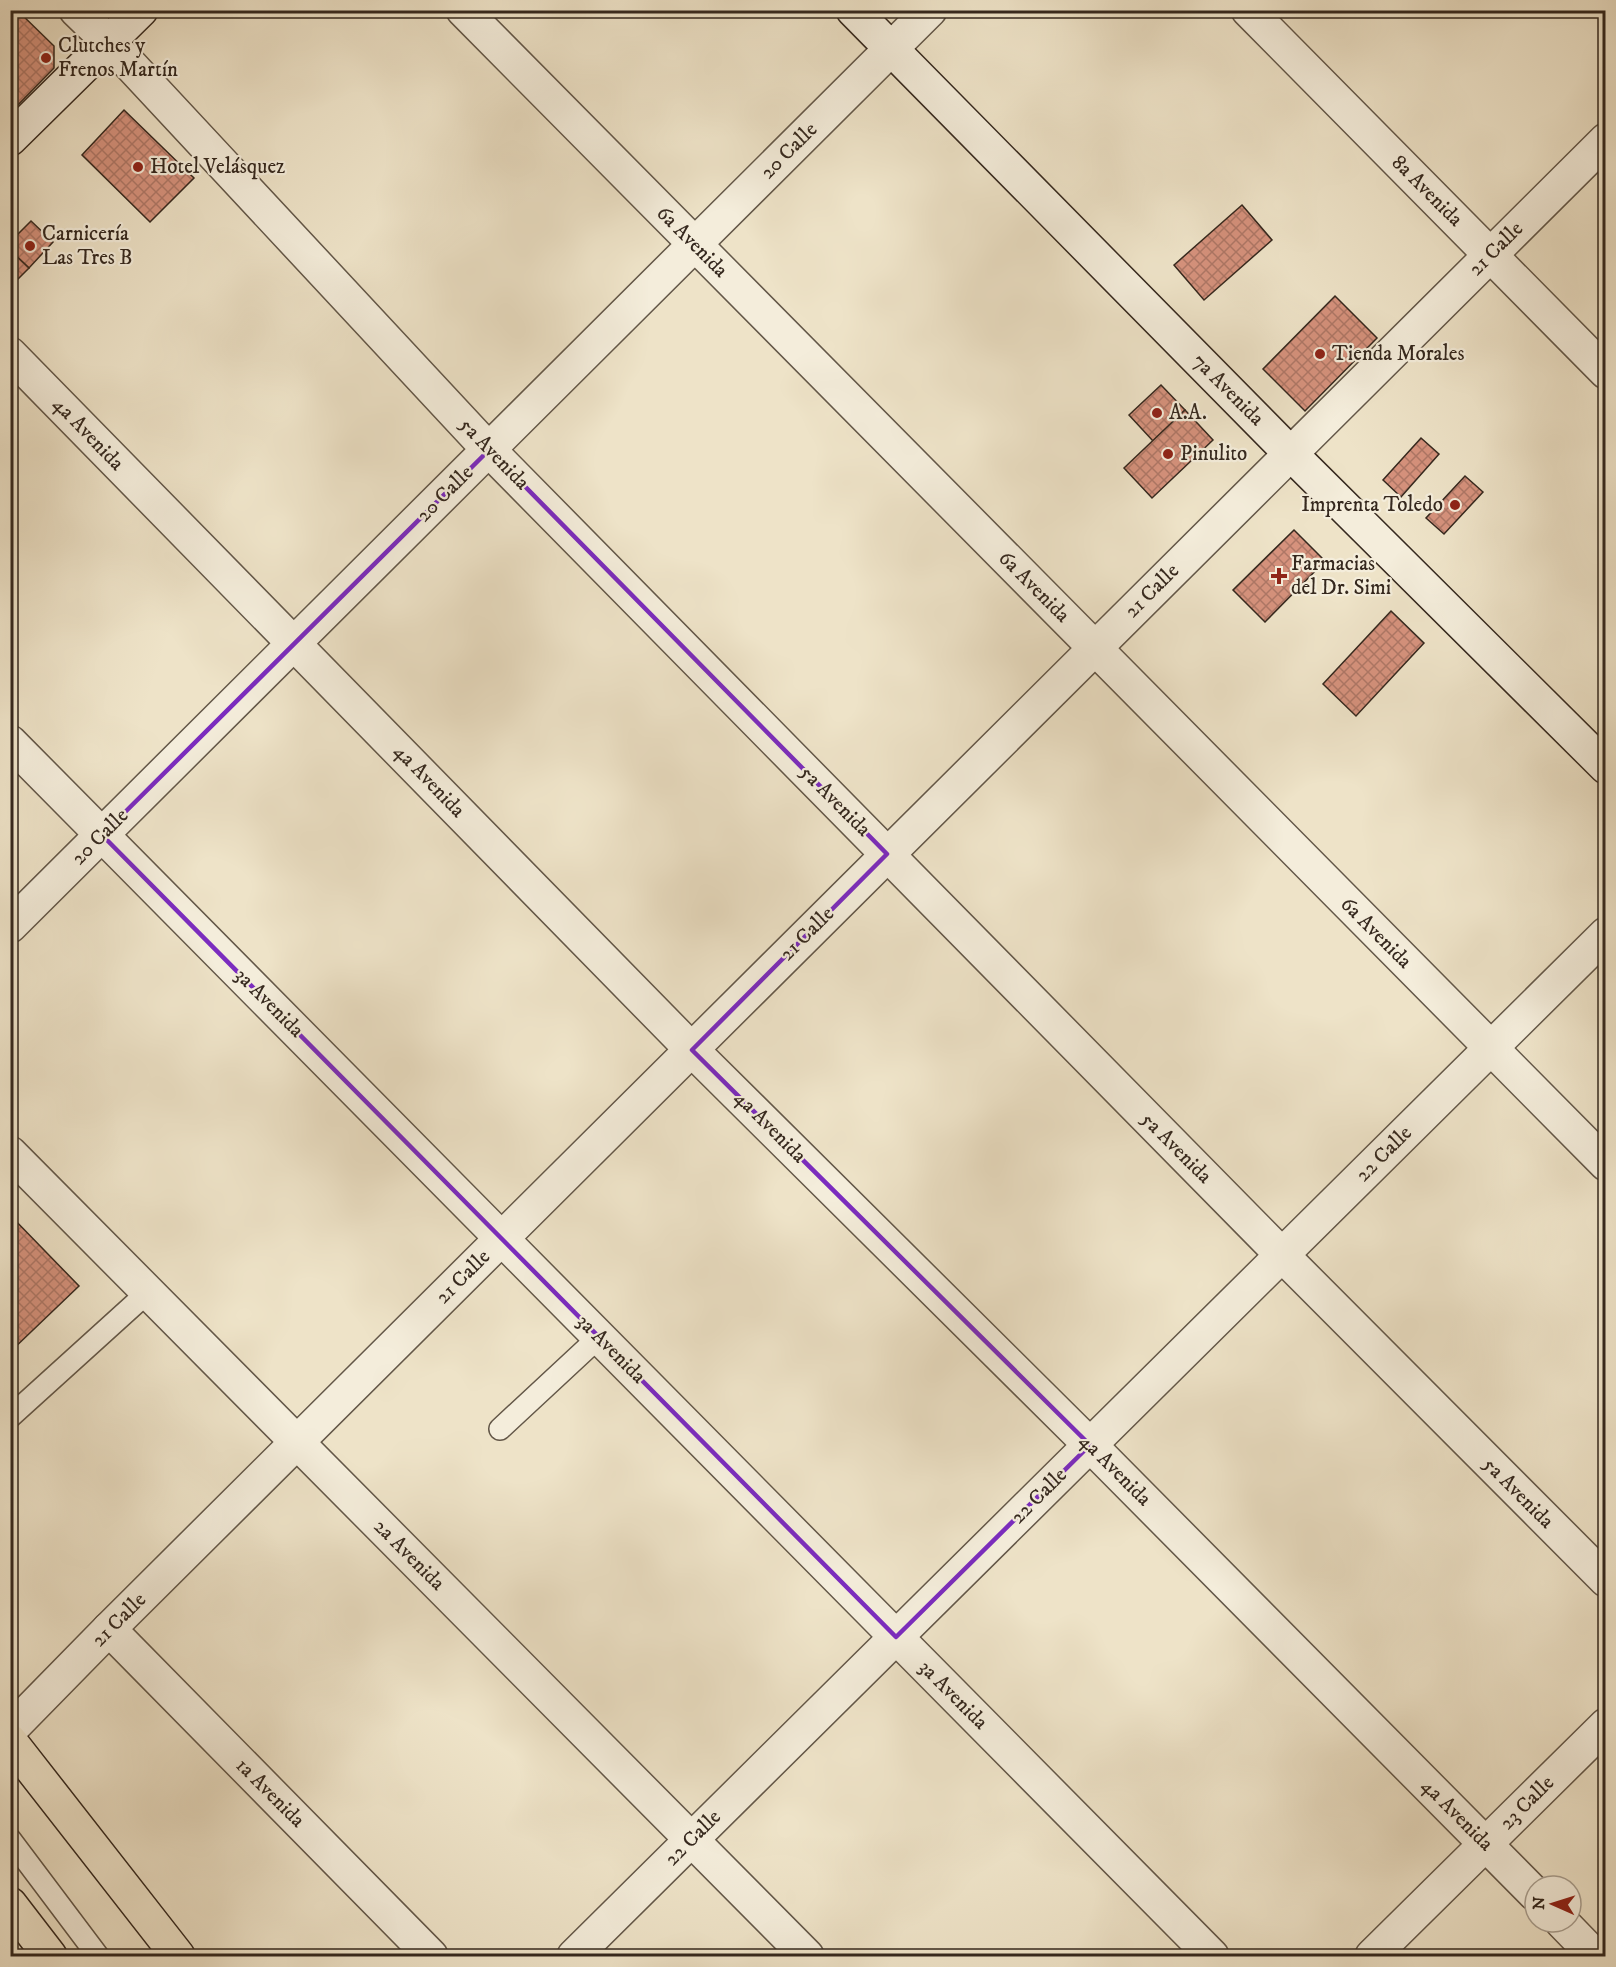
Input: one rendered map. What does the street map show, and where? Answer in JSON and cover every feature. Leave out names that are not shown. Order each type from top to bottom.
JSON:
[{"type":"highway","points":[[10,1741],[178,1956]]},
{"type":"highway","points":[[10,1904],[50,1956]]},
{"type":"street","name":"5a Avenida","points":[[76,10],[109,42],[489,450],[1281,1255],[1605,1580]]},
{"type":"street","points":[[10,139],[141,10]]},
{"type":"street","name":"6a Avenida","points":[[463,10],[1605,1164]]},
{"type":"street","name":"7a Avenida","points":[[853,10],[1290,453],[1605,767]]},
{"type":"street","name":"20 Calle","points":[[10,926],[930,10]]},
{"type":"street","name":"8a Avenida","points":[[1248,10],[1605,372]]},
{"type":"street","name":"21 Calle","points":[[10,1730],[1605,140]]},
{"type":"street","name":"4a Avenida","points":[[10,354],[692,1050],[1090,1445],[1523,1882]]},
{"type":"street","name":"3a Avenida","points":[[10,742],[1212,1956]]},
{"type":"street","name":"22 Calle","points":[[574,1956],[1605,934]]},
{"type":"street","name":"2a Avenida","points":[[10,1153],[807,1956]]},
{"type":"street","name":"1a Avenida","points":[[109,1629],[431,1956]]},
{"type":"street","name":"23 Calle","points":[[1372,1956],[1605,1725]]},
{"type":"street","points":[[1574,1934],[1595,1956]]},
{"type":"lane","points":[[10,1418],[148,1292]]},
{"type":"lane","points":[[500,1429],[599,1337]]},
{"type":"lane","points":[[10,1839],[98,1956]]},
{"type":"highlighted area","points":[[489,450],[887,854],[692,1050],[1090,1445],[896,1637],[102,835]]},
{"type":"building","points":[[10,10],[17,10],[54,46],[54,68],[10,113]]},
{"type":"building","name":"Hotel Velásquez","points":[[124,110],[194,178],[150,222],[82,155]]},
{"type":"building","points":[[1242,205],[1272,240],[1204,300],[1174,265]]},
{"type":"building","name":"Carnicería Las Tres B","points":[[31,221],[53,242],[29,268],[10,250],[10,242]]},
{"type":"building","points":[[10,250],[29,268],[10,287]]},
{"type":"building","name":"Tienda Morales","points":[[1335,296],[1377,338],[1305,411],[1263,369]]},
{"type":"building","name":"A.A.","points":[[1161,385],[1185,410],[1153,441],[1129,415]]},
{"type":"building","name":"Pinulito","points":[[1185,410],[1213,440],[1152,498],[1124,468]]},
{"type":"building","points":[[1421,438],[1439,454],[1401,497],[1383,480]]},
{"type":"building","name":"Imprenta Toledo","points":[[1465,476],[1483,492],[1444,534],[1426,518]]},
{"type":"building","name":"Farmacias del Dr. Simi","points":[[1294,530],[1325,561],[1265,622],[1233,590]]},
{"type":"building","points":[[1391,611],[1424,643],[1356,716],[1323,684]]},
{"type":"building","points":[[10,1215],[79,1286],[10,1352]]},
{"type":"place","name":"Clutches y Frenos Martín","points":[[46,58]]},
{"type":"place","name":"Hotel Velásquez","points":[[138,167]]},
{"type":"place","name":"Carnicería Las Tres B","points":[[30,246]]},
{"type":"place","name":"Tienda Morales","points":[[1320,354]]},
{"type":"place","name":"A.A.","points":[[1157,413]]},
{"type":"place","name":"Pinulito","points":[[1168,454]]},
{"type":"place","name":"Imprenta Toledo","points":[[1455,505]]},
{"type":"place","name":"Farmacias del Dr. Simi","points":[[1279,576]]}]
